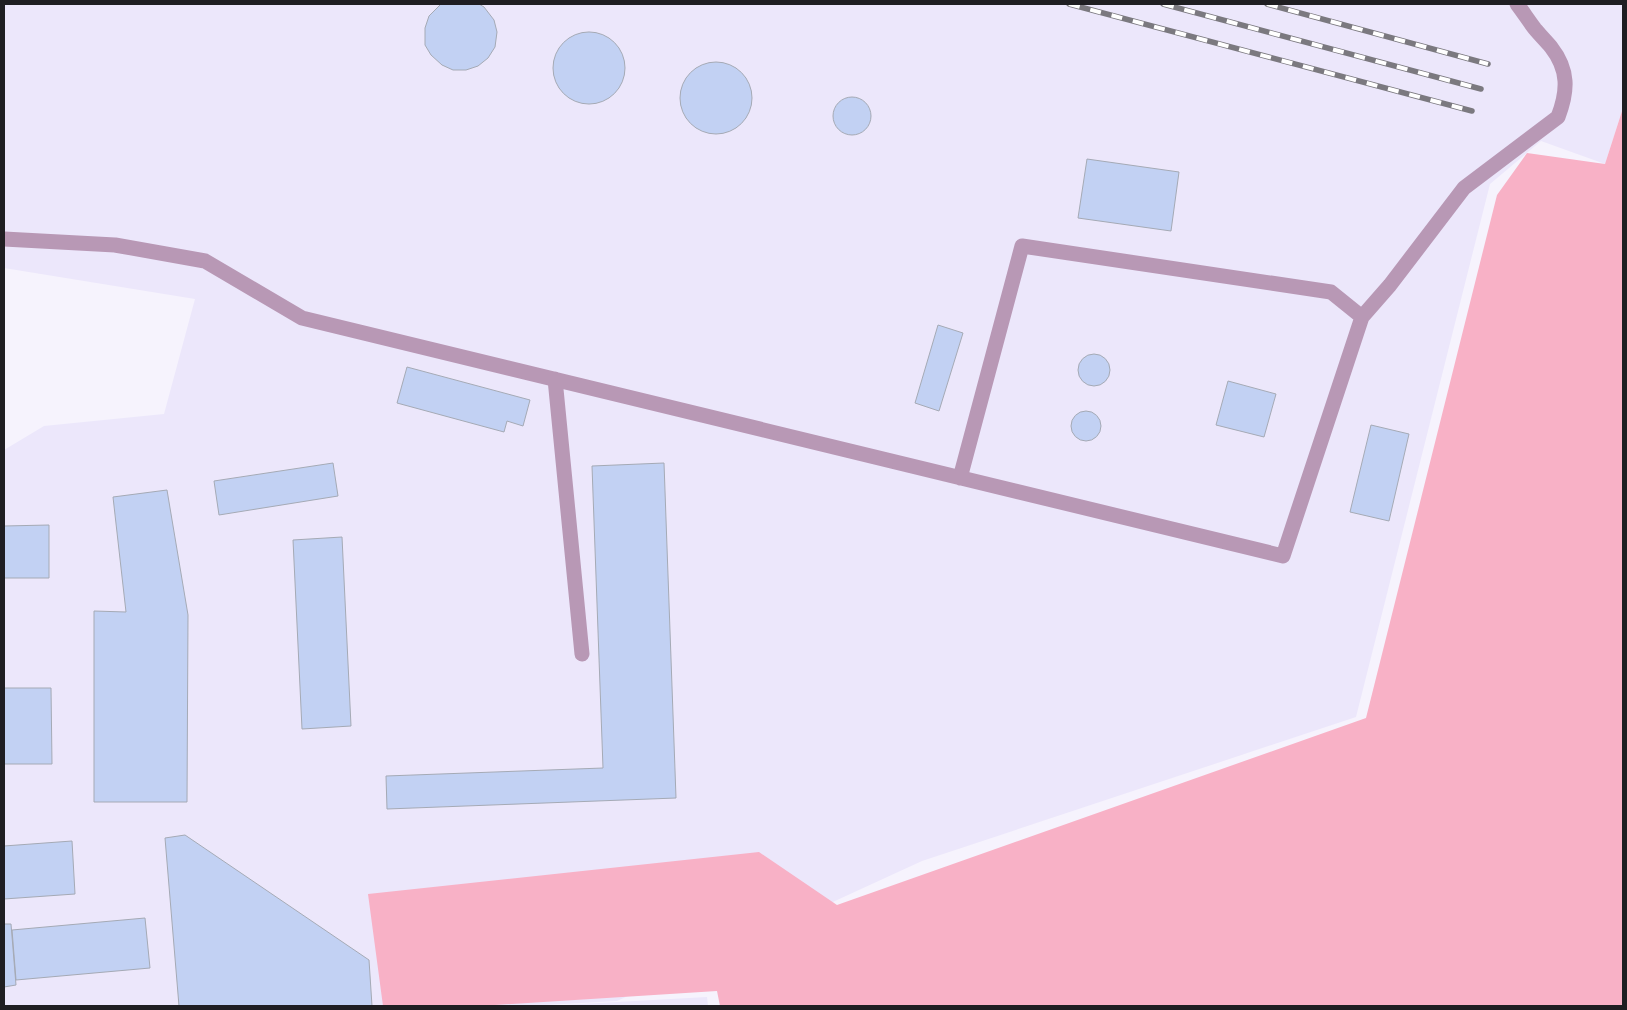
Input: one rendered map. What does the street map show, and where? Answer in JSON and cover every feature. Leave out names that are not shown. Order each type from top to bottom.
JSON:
[{"type":"lane","points":[[4,240],[115,245],[205,261],[302,318],[1283,556],[1362,317],[1390,285],[1464,188],[1558,117],[1566,88],[1565,74],[1552,48],[1517,4]]},
{"type":"lane","points":[[960,478],[1022,246],[1331,292],[1362,317]]},
{"type":"lane","points":[[555,379],[582,654]]},
{"type":"shaded area","points":[[4,4],[1623,4],[1623,108],[1605,164],[1541,141],[1490,184],[1356,717],[922,861],[617,1001],[528,1006],[4,1006],[4,450],[44,426],[164,414],[195,299],[4,268]]},
{"type":"shaded area","points":[[1623,108],[1623,1006],[720,1006],[717,991],[480,1006],[383,1006],[368,894],[759,852],[837,905],[1366,718],[1497,195],[1527,153],[1605,164]]},
{"type":"shaded area","points":[[707,997],[708,1006],[545,1006]]},
{"type":"building","points":[[441,4],[479,4],[484,7],[494,20],[497,32],[495,47],[488,58],[478,66],[466,70],[453,70],[442,65],[431,55],[425,45],[425,28],[429,16]]},
{"type":"building","points":[[589,32],[609,38],[619,48],[625,68],[619,88],[609,98],[589,104],[569,98],[559,88],[553,68],[559,48],[569,38]]},
{"type":"building","points":[[716,62],[736,68],[746,78],[752,98],[746,118],[736,128],[716,134],[696,128],[686,118],[680,98],[686,78],[696,68]]},
{"type":"building","points":[[852,97],[866,102],[871,116],[866,130],[852,135],[838,130],[833,116],[838,102]]},
{"type":"building","points":[[1087,159],[1179,172],[1171,231],[1078,218]]},
{"type":"building","points":[[938,325],[963,333],[939,411],[915,403]]},
{"type":"building","points":[[1094,354],[1106,358],[1110,370],[1106,382],[1094,386],[1082,382],[1078,370],[1082,358]]},
{"type":"building","points":[[407,367],[530,400],[523,426],[507,421],[504,432],[397,403]]},
{"type":"building","points":[[1228,381],[1276,394],[1264,437],[1216,425]]},
{"type":"building","points":[[1086,411],[1097,415],[1101,426],[1097,437],[1086,441],[1075,437],[1071,426],[1075,415]]},
{"type":"building","points":[[1371,425],[1409,434],[1389,521],[1350,512]]},
{"type":"building","points":[[333,463],[338,496],[219,515],[214,481]]},
{"type":"building","points":[[664,463],[676,798],[387,809],[386,776],[603,768],[592,466]]},
{"type":"building","points":[[167,490],[188,615],[187,802],[94,802],[94,611],[126,612],[113,497]]},
{"type":"building","points":[[49,525],[49,578],[4,578],[4,526]]},
{"type":"building","points":[[342,537],[351,726],[302,729],[293,540]]},
{"type":"building","points":[[4,688],[51,688],[52,764],[4,764]]},
{"type":"building","points":[[185,835],[369,960],[372,1006],[179,1006],[165,838]]},
{"type":"building","points":[[72,841],[75,894],[4,899],[4,846]]},
{"type":"building","points":[[145,918],[150,968],[16,980],[12,930]]},
{"type":"building","points":[[4,924],[11,924],[16,985],[4,987]]},
{"type":"railway","points":[[1069,4],[1472,111]]},
{"type":"railway","points":[[1163,4],[1481,89]]},
{"type":"railway","points":[[1267,4],[1488,64]]}]
